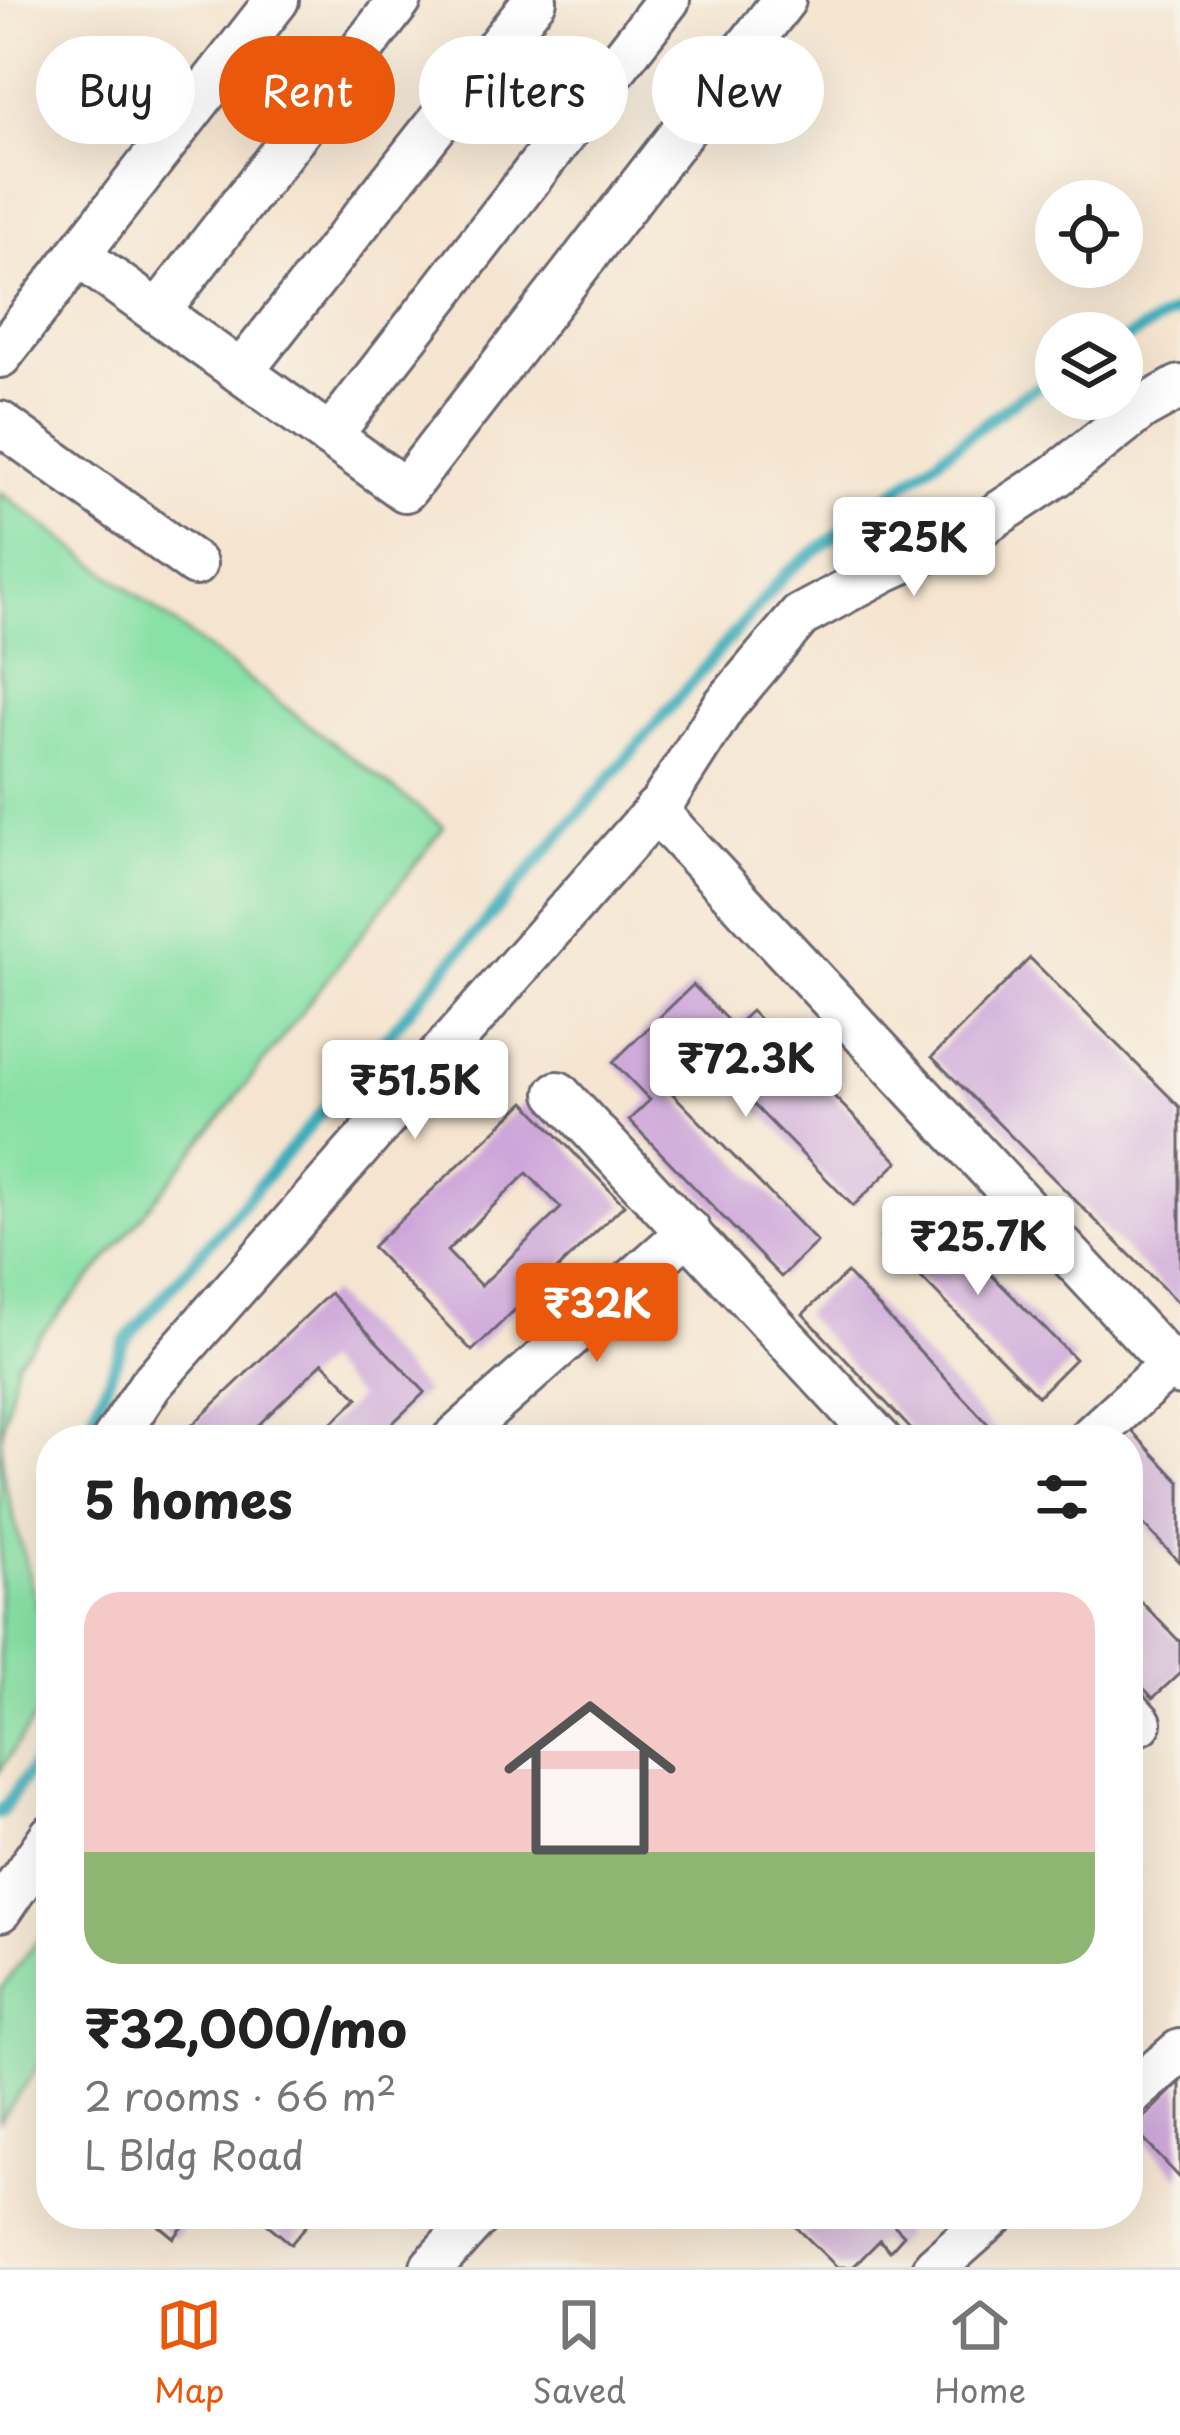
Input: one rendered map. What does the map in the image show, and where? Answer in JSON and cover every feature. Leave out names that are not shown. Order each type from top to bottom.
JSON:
[{"type":"street","points":[[0,356],[277,0]]},
{"type":"street","points":[[158,312],[400,0]]},
{"type":"street","points":[[241,371],[535,0]]},
{"type":"street","points":[[330,436],[668,0]]},
{"type":"street","points":[[78,255],[405,490],[784,0]]},
{"type":"street","points":[[124,1425],[150,1384],[656,810],[724,706],[800,616],[886,569],[972,531],[1057,475],[1142,408],[1180,387]]},
{"type":"street","points":[[0,423],[195,564]]},
{"type":"street","points":[[656,810],[1175,1369],[1106,1425]]},
{"type":"street","points":[[558,1093],[866,1425]]},
{"type":"street","points":[[470,1425],[688,1231]]},
{"type":"street","points":[[0,1910],[36,1858]]},
{"type":"street","points":[[1143,2083],[1180,2050]]},
{"type":"street","points":[[432,2267],[466,2229]]},
{"type":"street","points":[[935,2267],[978,2229]]},
{"type":"green space","points":[[0,492],[444,827],[215,1125],[17,1361],[1,1437],[5,1484],[36,1601],[36,1715],[0,1771]]},
{"type":"green space","points":[[36,1943],[36,2069],[0,2121],[0,1990]]},
{"type":"building","points":[[1030,958],[1180,1107],[1180,1305],[932,1057]]},
{"type":"building","points":[[693,985],[734,1027],[751,1011],[898,1162],[853,1206],[709,1059],[673,1094],[817,1242],[781,1277],[629,1120],[650,1100],[613,1062]]},
{"type":"building","points":[[525,1102],[624,1205],[472,1351],[372,1247]],"holes":[[[527,1173],[561,1208],[481,1286],[447,1251]]]},
{"type":"building","points":[[918,1201],[1075,1359],[1038,1396],[881,1237]]},
{"type":"building","points":[[847,1273],[989,1425],[907,1425],[803,1314]]},
{"type":"building","points":[[330,1293],[425,1392],[391,1425],[330,1425],[358,1398],[323,1362],[258,1425],[192,1425]]},
{"type":"building","points":[[1143,1443],[1180,1482],[1180,1563],[1143,1524]]},
{"type":"building","points":[[1143,1604],[1180,1642],[1180,1673],[1153,1698],[1143,1688]]},
{"type":"building","points":[[1180,2082],[1180,2178],[1143,2139],[1143,2118]]},
{"type":"building","points":[[273,2229],[304,2229],[291,2244]]},
{"type":"building","points":[[798,2229],[898,2229],[904,2235],[890,2251],[880,2240],[853,2267],[837,2267]]},
{"type":"waterway","points":[[1143,329],[1180,309]]},
{"type":"waterway","points":[[89,1425],[124,1342],[786,573],[1035,388]]},
{"type":"waterway","points":[[0,1814],[36,1762]]}]
